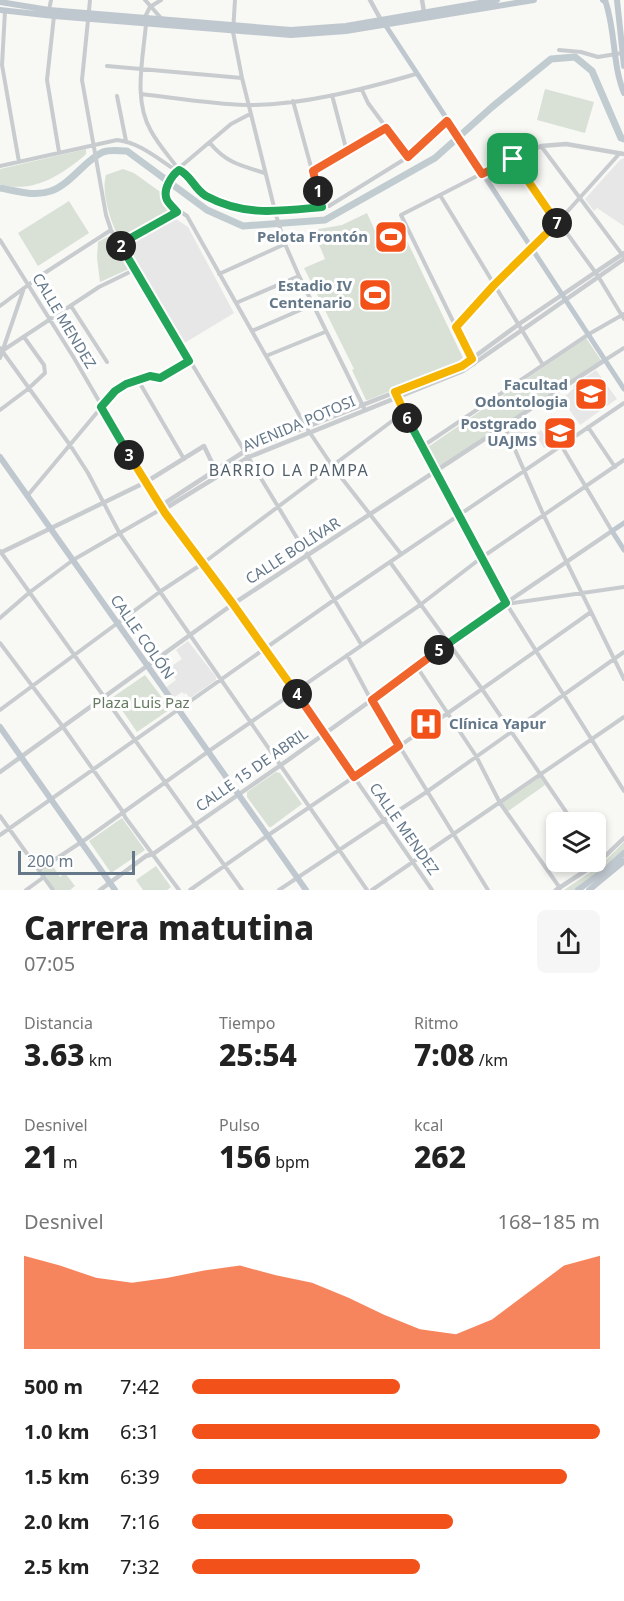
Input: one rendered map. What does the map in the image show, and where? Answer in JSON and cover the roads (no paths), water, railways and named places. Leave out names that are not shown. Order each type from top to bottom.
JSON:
[{"type":"main road","points":[[383,22],[464,3],[497,0]]},
{"type":"main road","points":[[5,1],[88,16],[291,35],[317,34],[534,0]]},
{"type":"main road","points":[[604,0],[620,37]]},
{"type":"main road","points":[[616,0],[620,37],[619,77],[624,93]]},
{"type":"main road","points":[[2,10],[54,16],[88,16]]},
{"type":"main road","points":[[146,21],[162,19],[233,29]]},
{"type":"main road","points":[[383,22],[624,389]]},
{"type":"main road","points":[[619,53],[624,66]]},
{"type":"main road","name":"CALLE COLÓN","points":[[0,457],[306,890]]},
{"type":"main road","points":[[624,523],[612,531],[624,550]]},
{"type":"main road","points":[[0,727],[116,890]]},
{"type":"main road","points":[[578,890],[624,853]]},
{"type":"main road","points":[[589,890],[624,861]]},
{"type":"street","points":[[49,10],[51,0]]},
{"type":"street","points":[[90,0],[82,80],[106,215],[111,230],[361,644]]},
{"type":"street","points":[[145,0],[162,19]]},
{"type":"street","points":[[161,0],[150,7],[146,21],[141,94],[143,111],[151,132],[177,169]]},
{"type":"street","points":[[235,0],[233,29],[247,105],[275,213],[299,276],[364,408]]},
{"type":"street","points":[[370,0],[383,22]]},
{"type":"street","points":[[422,0],[424,12]]},
{"type":"street","points":[[5,1],[2,10],[1,65],[18,162]]},
{"type":"street","points":[[54,16],[47,80],[59,153]]},
{"type":"street","points":[[559,50],[598,57],[619,53]]},
{"type":"street","points":[[107,66],[242,78]]},
{"type":"street","points":[[141,94],[247,105],[293,101],[362,90],[417,74]]},
{"type":"street","points":[[362,90],[368,103],[408,157]]},
{"type":"street","points":[[332,95],[347,152]]},
{"type":"street","points":[[117,96],[126,141]]},
{"type":"street","points":[[293,101],[322,207]]},
{"type":"street","points":[[250,114],[231,124],[210,144],[177,169],[167,188],[167,200],[177,212],[187,216],[308,429],[333,466],[401,554]]},
{"type":"street","points":[[0,166],[108,141],[126,141],[185,173],[195,188],[207,196],[242,210],[275,213],[328,206],[408,157],[449,123]]},
{"type":"street","points":[[313,171],[386,128]]},
{"type":"street","points":[[210,144],[224,158],[265,173]]},
{"type":"street","points":[[473,361],[401,215],[542,146],[566,144],[622,153]]},
{"type":"street","points":[[542,146],[624,256]]},
{"type":"street","points":[[456,327],[622,153]]},
{"type":"street","points":[[423,446],[589,334],[623,316],[596,274],[513,159]]},
{"type":"street","points":[[440,195],[543,365]]},
{"type":"street","points":[[120,244],[177,212]]},
{"type":"street","points":[[0,306],[28,284],[111,230]]},
{"type":"street","name":"CALLE MENDEZ","points":[[0,240],[163,508],[265,648],[432,890]]},
{"type":"street","points":[[219,274],[285,243]]},
{"type":"street","name":"AVENIDA POTOSI","points":[[163,508],[165,503],[245,451],[364,408],[473,361],[520,326],[624,256]]},
{"type":"street","points":[[1,350],[99,287],[136,269]]},
{"type":"street","points":[[236,303],[299,276]]},
{"type":"street","points":[[0,358],[24,288]]},
{"type":"street","points":[[252,331],[314,304]]},
{"type":"street","points":[[71,306],[107,362]]},
{"type":"street","points":[[266,356],[326,332]]},
{"type":"street","points":[[0,410],[28,389],[41,377],[45,369],[24,337]]},
{"type":"street","points":[[605,360],[624,348]]},
{"type":"street","points":[[1,350],[88,473],[120,534],[370,890],[413,863],[624,717]]},
{"type":"street","name":"CALLE BOLÍVAR","points":[[0,772],[233,604],[605,360]]},
{"type":"street","points":[[27,496],[115,391],[150,376],[160,378],[189,361]]},
{"type":"street","points":[[138,380],[184,459]]},
{"type":"street","points":[[396,395],[505,604],[624,791]]},
{"type":"street","points":[[0,835],[221,678],[624,403]]},
{"type":"street","points":[[0,710],[161,591],[202,564],[404,412]]},
{"type":"street","points":[[505,427],[544,516],[624,679]]},
{"type":"street","points":[[588,427],[615,467]]},
{"type":"street","name":"AVENIDA POTOSI","points":[[163,508],[249,457],[308,429]]},
{"type":"street","points":[[561,445],[612,531]]},
{"type":"street","points":[[219,475],[204,446],[146,482],[0,552],[76,655],[242,890]]},
{"type":"street","points":[[39,870],[420,605],[481,558],[624,460]]},
{"type":"street","points":[[0,618],[73,560],[163,508]]},
{"type":"street","name":"CALLE 15 DE ABRIL","points":[[100,890],[138,861],[153,854],[281,765],[448,644],[612,531]]},
{"type":"street","points":[[390,562],[566,812]]},
{"type":"street","points":[[505,604],[624,587]]},
{"type":"street","points":[[190,890],[482,690],[591,612]]},
{"type":"street","points":[[0,643],[179,890]]},
{"type":"street","points":[[279,890],[428,791],[624,652]]},
{"type":"street","points":[[346,655],[488,890]]},
{"type":"street","points":[[417,667],[476,756],[500,802],[558,889],[580,872]]},
{"type":"street","points":[[0,816],[53,890]]},
{"type":"street","points":[[606,852],[624,838]]},
{"type":"street","points":[[26,890],[44,877]]},
{"type":"waterway","points":[[0,188],[19,192],[45,193],[65,183],[97,155],[112,150],[127,151],[207,210],[243,226],[325,220],[435,158],[551,59],[575,57],[592,71],[621,138],[624,139]]},
{"type":"place","name":"Pelota Frontón","points":[[391,237]]},
{"type":"place","name":"Estadio IV Centenario","points":[[375,295]]},
{"type":"place","name":"Facultad Odontologia","points":[[591,394]]},
{"type":"place","name":"Postgrado UAJMS","points":[[560,433]]},
{"type":"place","name":"Clínica Yapur","points":[[426,724]]},
{"type":"district","name":"BARRIO LA PAMPA","points":[[289,470]]},
{"type":"park label","name":"Plaza Luis Paz","points":[[141,703]]}]
